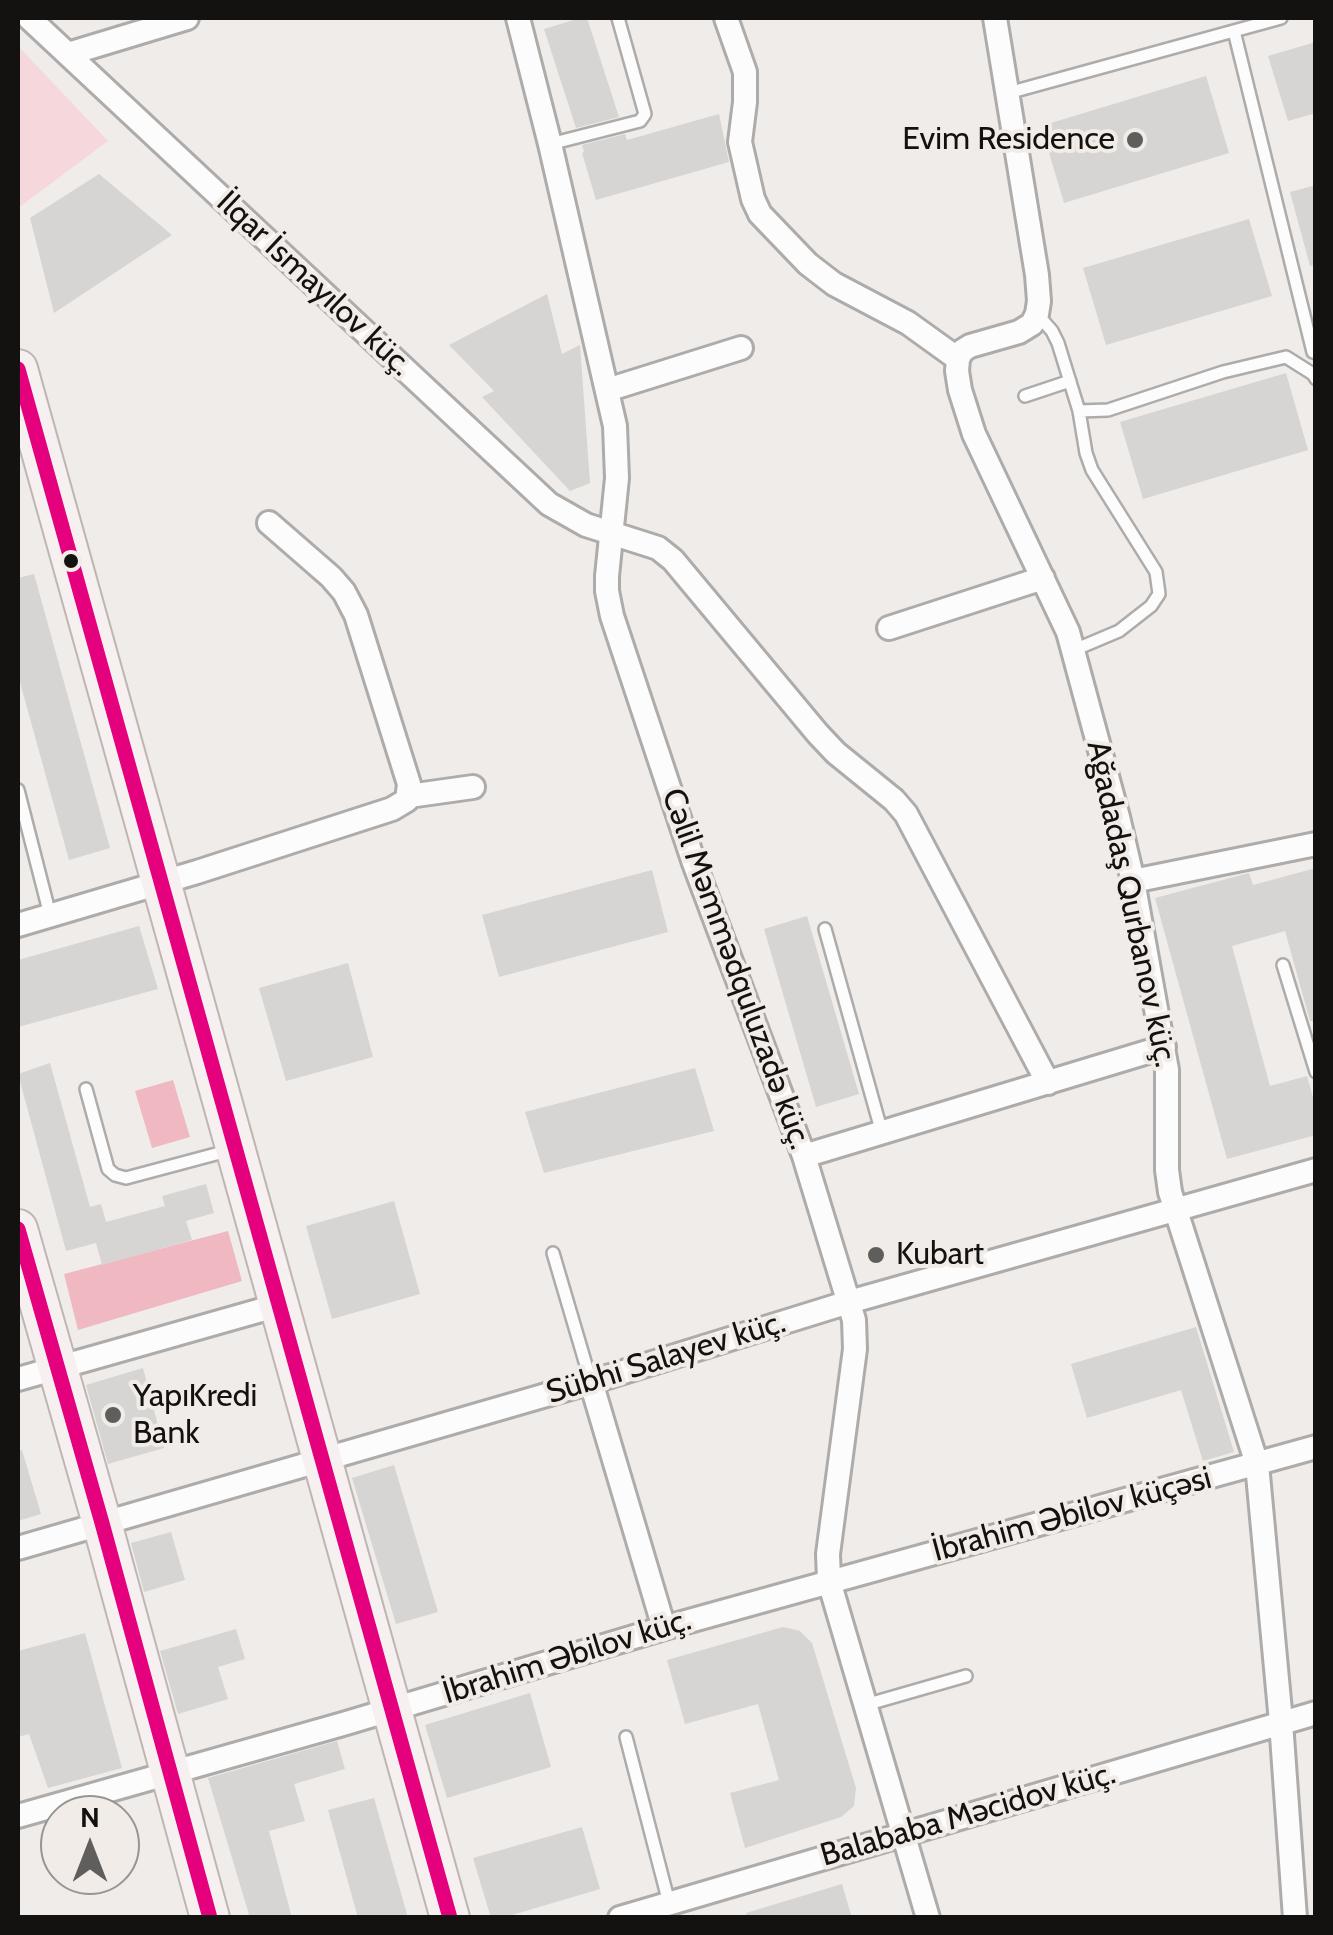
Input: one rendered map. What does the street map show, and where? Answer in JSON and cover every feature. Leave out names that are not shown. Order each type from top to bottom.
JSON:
[{"type":"main road","points":[[18,369],[450,1918]]},
{"type":"main road","points":[[18,1229],[210,1918]]},
{"type":"street","name":"İlqar İsmayılov küç.","points":[[29,18],[548,504],[586,525],[658,548],[673,560],[818,734],[906,814],[1048,1083]]},
{"type":"street","points":[[68,54],[187,18]]},
{"type":"street","name":"Cəlil Məmmədquluzadə küç.","points":[[518,18],[614,426],[616,453],[607,591],[612,616],[694,862],[804,1156],[854,1320],[854,1349],[828,1554],[829,1582],[928,1918]]},
{"type":"street","points":[[726,18],[745,72],[740,142],[760,214],[808,264],[834,284],[908,324],[958,360],[970,346],[1019,332],[1032,324],[1038,314],[1037,276],[995,18]]},
{"type":"street","points":[[607,390],[740,348]]},
{"type":"street","name":"Ağadadaş Qurbanov küç.","points":[[958,360],[960,390],[974,434],[1074,650],[1133,881],[1169,1089],[1167,1170],[1176,1211],[1257,1464],[1296,1918]]},
{"type":"street","points":[[18,925],[392,809],[409,796],[409,784],[356,615],[331,576],[269,524]]},
{"type":"street","points":[[889,628],[1043,578]]},
{"type":"street","points":[[409,796],[473,787]]},
{"type":"street","points":[[1133,881],[1316,844]]},
{"type":"street","points":[[804,1156],[1164,1048]]},
{"type":"street","name":"Sübhi Salayev küç.","points":[[18,1548],[591,1382],[849,1302],[1316,1170]]},
{"type":"street","points":[[18,1379],[279,1305]]},
{"type":"street","points":[[591,1382],[664,1628]]},
{"type":"street","name":"İbrahim Əbilov küçəsi","points":[[829,1582],[1316,1448]]},
{"type":"street","name":"İbrahim Əbilov küç.","points":[[18,1816],[829,1582]]},
{"type":"street","name":"Balababa Məcidov küç.","points":[[631,1916],[1316,1713]]},
{"type":"lane","points":[[550,144],[640,121],[645,114],[618,18]]},
{"type":"lane","points":[[1008,93],[1280,18]]},
{"type":"lane","points":[[1234,31],[1316,354]]},
{"type":"lane","points":[[1038,314],[1052,331],[1070,382],[1092,470],[1156,572],[1158,594],[1152,606],[1119,631],[1074,650]]},
{"type":"lane","points":[[1079,411],[1108,410],[1222,372],[1286,357],[1316,379]]},
{"type":"lane","points":[[1025,396],[1070,382]]},
{"type":"lane","points":[[18,790],[50,915]]},
{"type":"lane","points":[[825,929],[882,1133]]},
{"type":"lane","points":[[1283,965],[1316,1072]]},
{"type":"lane","points":[[86,1089],[108,1169],[115,1175],[126,1178],[235,1148]]},
{"type":"lane","points":[[553,1253],[591,1382]]},
{"type":"lane","points":[[865,1705],[966,1676]]},
{"type":"lane","points":[[626,1737],[668,1903]]},
{"type":"shaded area","points":[[18,46],[108,141],[18,208]]},
{"type":"shaded area","points":[[173,1080],[190,1137],[152,1148],[135,1091]]},
{"type":"shaded area","points":[[228,1231],[242,1281],[78,1330],[64,1274]]},
{"type":"building","points":[[587,18],[619,117],[576,128],[544,29]]},
{"type":"building","points":[[1316,42],[1316,113],[1288,121],[1268,56]]},
{"type":"building","name":"Evim Residence","points":[[1206,76],[1229,153],[1064,203],[1041,126]]},
{"type":"building","points":[[719,114],[729,162],[596,200],[582,145],[625,134],[627,140]]},
{"type":"building","points":[[99,174],[172,235],[54,313],[30,218]]},
{"type":"building","points":[[1316,185],[1316,265],[1310,266],[1290,192]]},
{"type":"building","points":[[1249,219],[1272,296],[1106,345],[1083,268]]},
{"type":"building","points":[[547,294],[562,354],[580,345],[590,483],[570,491],[482,397],[494,391],[449,345]]},
{"type":"building","points":[[1286,373],[1308,450],[1143,499],[1120,422]]},
{"type":"building","points":[[34,574],[110,848],[69,860],[18,675],[18,578]]},
{"type":"building","points":[[1316,868],[1316,1021],[1310,1021],[1285,931],[1232,946],[1270,1086],[1307,1076],[1316,1108],[1316,1135],[1227,1159],[1155,898],[1249,873],[1253,885]]},
{"type":"building","points":[[652,870],[668,932],[499,977],[482,915]]},
{"type":"building","points":[[807,916],[859,1094],[816,1107],[764,929]]},
{"type":"building","points":[[139,926],[158,989],[18,1027],[18,960]]},
{"type":"building","points":[[348,963],[373,1057],[286,1081],[259,988]]},
{"type":"building","points":[[50,1063],[90,1207],[101,1204],[106,1222],[165,1206],[162,1196],[206,1184],[214,1213],[186,1221],[192,1240],[102,1265],[96,1243],[66,1251],[18,1074]]},
{"type":"building","points":[[695,1068],[714,1131],[544,1173],[525,1112]]},
{"type":"building","points":[[394,1201],[420,1294],[332,1319],[306,1226]]},
{"type":"building","points":[[1196,1327],[1234,1452],[1203,1461],[1181,1390],[1087,1418],[1071,1364]]},
{"type":"building","points":[[143,1368],[164,1448],[108,1464],[86,1385]]},
{"type":"building","points":[[22,1450],[41,1514],[18,1521],[18,1451]]},
{"type":"building","points":[[394,1465],[438,1612],[396,1624],[352,1478]]},
{"type":"building","points":[[171,1532],[185,1580],[144,1592],[131,1543]]},
{"type":"building","points":[[783,1627],[800,1631],[812,1643],[856,1788],[854,1806],[841,1817],[745,1848],[730,1793],[779,1780],[758,1704],[685,1724],[667,1660]]},
{"type":"building","points":[[236,1629],[245,1659],[218,1667],[228,1699],[178,1714],[160,1651]]},
{"type":"building","points":[[85,1633],[122,1768],[48,1788],[29,1734],[18,1737],[18,1651]]},
{"type":"building","points":[[530,1693],[551,1767],[447,1798],[425,1725]]},
{"type":"building","points":[[337,1741],[345,1769],[294,1784],[305,1821],[269,1831],[292,1918],[250,1918],[208,1778]]},
{"type":"building","points":[[374,1798],[408,1918],[358,1918],[328,1810]]},
{"type":"building","points":[[582,1827],[600,1889],[491,1918],[473,1858]]},
{"type":"building","points":[[842,1884],[852,1918],[747,1918],[746,1913]]},
{"type":"transit line","points":[[18,369],[450,1918]]},
{"type":"transit line","points":[[18,1229],[210,1918]]},
{"type":"place","name":"Evim Residence","points":[[1135,140]]},
{"type":"place","name":"Kubart","points":[[876,1255]]},
{"type":"place","name":"YapıKredi Bank","points":[[113,1415]]}]
